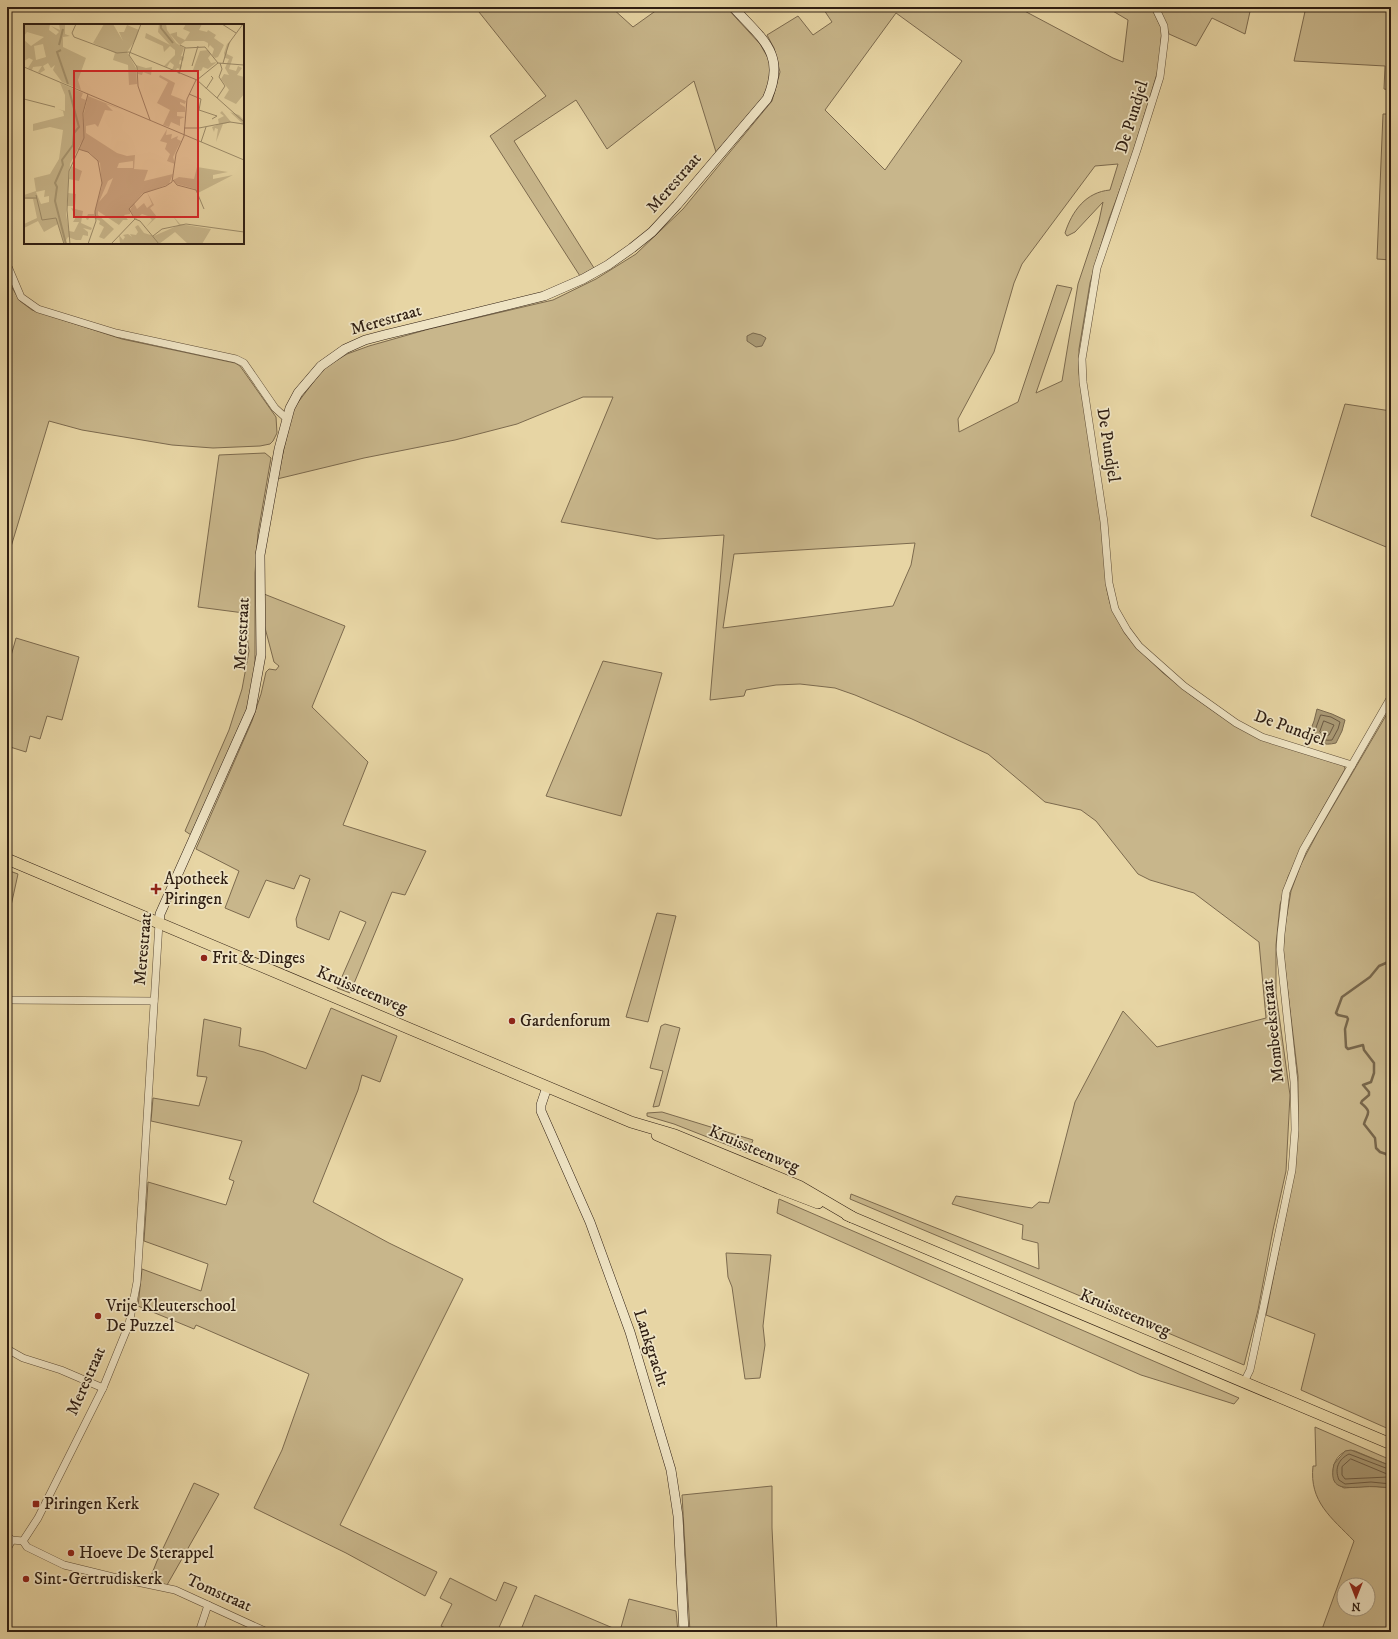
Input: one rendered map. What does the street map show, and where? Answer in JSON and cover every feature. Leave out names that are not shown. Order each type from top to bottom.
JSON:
[{"type":"main road","name":"Kruissteenweg","points":[[7,859],[637,1125],[672,1142],[779,1188],[852,1217],[1388,1444]]},
{"type":"street","name":"Merestraat","points":[[23,1541],[38,1518],[103,1388],[129,1324],[137,1282],[160,914],[251,710],[260,655],[260,555],[279,448],[286,418],[298,393],[309,379],[321,366],[345,349],[365,340],[544,296],[583,279],[608,265],[652,232],[677,205],[767,99],[773,86],[775,68],[771,53],[762,39],[733,7]]},
{"type":"street","name":"De Pundjel","points":[[1155,7],[1164,26],[1165,36],[1160,77],[1140,143],[1097,268],[1082,359],[1083,382],[1101,498],[1108,583],[1111,595],[1119,617],[1139,646],[1184,686],[1236,723],[1262,737],[1352,765]]},
{"type":"street","points":[[7,264],[21,296],[38,308],[116,333],[236,359],[244,364],[275,408],[286,418]]},
{"type":"street","name":"Mombeekstraat","points":[[1244,1382],[1249,1373],[1264,1309],[1292,1170],[1295,1130],[1294,1082],[1280,950],[1280,934],[1286,892],[1303,850],[1391,697]]},
{"type":"street","points":[[7,1000],[154,1001]]},
{"type":"street","name":"Lankgracht","points":[[547,1087],[541,1105],[542,1111],[590,1222],[630,1332],[671,1470],[678,1516],[684,1632]]},
{"type":"street","points":[[7,1350],[23,1358],[61,1370],[103,1388]]},
{"type":"street","points":[[7,1549],[9,1538],[23,1541]]},
{"type":"street","name":"Tomstraat","points":[[23,1541],[27,1547],[64,1565],[175,1590],[267,1632]]},
{"type":"street","points":[[199,1632],[208,1604]]},
{"type":"shaded area","points":[[475,7],[561,7],[563,9],[565,7],[593,7],[596,11],[601,7],[611,7],[633,27],[661,7],[726,7],[760,44],[768,58],[770,65],[769,83],[762,100],[716,152],[694,81],[607,149],[576,100],[514,141],[594,268],[580,276],[490,136],[546,96]]},
{"type":"shaded area","points":[[822,7],[1017,7],[1123,62],[1128,20],[1106,7],[1151,7],[1162,29],[1159,67],[1130,162],[1109,219],[1097,258],[1090,283],[1079,349],[1079,373],[1101,514],[1107,590],[1110,603],[1124,632],[1137,648],[1163,673],[1192,696],[1233,724],[1344,765],[1345,769],[1310,831],[1288,877],[1280,905],[1276,945],[1276,993],[1290,1095],[1286,1171],[1258,1310],[1244,1365],[850,1199],[851,1194],[1039,1269],[1038,1243],[1022,1239],[1023,1225],[952,1204],[956,1196],[1032,1208],[1039,1202],[1049,1203],[1075,1102],[1123,1011],[1157,1047],[1266,1018],[1259,942],[1194,893],[1150,880],[1138,874],[1096,821],[1081,810],[1045,802],[988,754],[912,719],[835,688],[800,684],[776,685],[746,690],[744,696],[710,700],[724,535],[657,539],[561,522],[613,397],[583,397],[517,424],[455,440],[364,458],[277,479],[293,409],[324,368],[347,354],[369,346],[429,329],[553,300],[596,279],[636,254],[683,209],[772,101],[780,72],[774,48],[767,35],[798,16],[813,35],[832,22]],"holes":[[[896,13],[962,61],[885,170],[825,110]],[[1118,164],[1110,190],[1094,194],[1081,204],[1072,217],[1065,233],[1067,236],[1075,232],[1103,202],[1099,221],[1078,284],[1062,381],[1036,393],[1072,288],[1057,285],[1018,402],[959,432],[958,419],[994,352],[1014,283],[1022,264],[1095,166]],[[915,543],[911,565],[893,606],[723,628],[734,554]]]},
{"type":"shaded area","points":[[1157,7],[1251,7],[1245,34],[1212,18],[1196,46],[1169,34]]},
{"type":"shaded area","points":[[1306,7],[1391,7],[1391,90],[1384,89],[1385,66],[1294,61]]},
{"type":"shaded area","points":[[1383,114],[1391,114],[1391,260],[1377,259]]},
{"type":"shaded area","points":[[7,279],[20,301],[32,310],[122,339],[235,363],[240,366],[276,417],[277,433],[273,441],[270,444],[260,446],[213,448],[172,445],[82,430],[49,421],[7,560]]},
{"type":"shaded area","points":[[1345,404],[1391,411],[1391,549],[1311,516]]},
{"type":"shaded area","points":[[265,453],[271,458],[258,533],[255,573],[255,667],[251,693],[244,719],[191,835],[185,831],[229,730],[242,689],[249,651],[244,613],[198,607],[219,455]]},
{"type":"shaded area","points":[[264,594],[345,626],[312,707],[368,762],[343,825],[426,851],[405,895],[392,892],[350,993],[337,988],[366,922],[340,911],[329,940],[297,927],[296,919],[310,879],[300,875],[294,889],[266,880],[249,918],[225,908],[239,871],[196,849],[252,721],[261,694],[266,672],[269,669],[276,670],[279,666],[274,662],[264,624]]},
{"type":"shaded area","points":[[16,638],[79,657],[62,720],[47,716],[40,739],[30,736],[26,752],[7,746],[7,670]]},
{"type":"shaded area","points":[[603,661],[662,673],[621,816],[546,796]]},
{"type":"shaded area","points":[[1391,707],[1391,1430],[1301,1390],[1315,1334],[1266,1315],[1295,1168],[1298,1126],[1298,1076],[1283,951],[1285,926],[1291,891],[1301,864],[1319,830]]},
{"type":"shaded area","points":[[7,870],[18,874],[7,924]]},
{"type":"shaded area","points":[[657,913],[676,916],[648,1022],[626,1017]]},
{"type":"shaded area","points":[[331,1008],[397,1036],[380,1082],[362,1075],[358,1090],[313,1202],[389,1243],[463,1279],[340,1525],[437,1572],[425,1596],[346,1553],[254,1508],[282,1450],[309,1374],[196,1325],[194,1329],[138,1306],[142,1269],[201,1291],[208,1264],[144,1241],[148,1182],[226,1205],[234,1181],[229,1179],[242,1141],[151,1121],[153,1098],[199,1106],[207,1077],[197,1076],[204,1019],[241,1028],[239,1046],[264,1052],[306,1069]]},
{"type":"shaded area","points":[[665,1024],[680,1028],[659,1106],[653,1107],[663,1071],[650,1068],[661,1026]]},
{"type":"shaded area","points":[[662,1112],[753,1140],[748,1153],[674,1124],[647,1116],[647,1113]]},
{"type":"shaded area","points":[[779,1199],[1239,1398],[1234,1404],[1141,1375],[777,1213]]},
{"type":"shaded area","points":[[726,1253],[771,1255],[763,1326],[765,1345],[760,1378],[745,1379],[732,1287],[728,1277]]},
{"type":"shaded area","points":[[1315,1427],[1391,1460],[1391,1466],[1355,1451],[1349,1451],[1339,1456],[1333,1473],[1337,1484],[1344,1488],[1371,1486],[1391,1488],[1391,1632],[1321,1632],[1336,1591],[1336,1617],[1376,1617],[1376,1577],[1341,1577],[1354,1541],[1330,1517],[1318,1499],[1313,1479],[1313,1466],[1316,1466]]},
{"type":"shaded area","points":[[194,1483],[219,1494],[167,1585],[149,1581],[157,1561]]},
{"type":"shaded area","points":[[772,1486],[772,1528],[777,1632],[690,1632],[682,1495]]},
{"type":"shaded area","points":[[450,1578],[496,1601],[504,1582],[517,1587],[497,1632],[453,1632],[441,1626],[452,1604],[440,1598]]},
{"type":"shaded area","points":[[535,1595],[620,1631],[629,1599],[676,1611],[678,1632],[520,1632]]},
{"type":"water","points":[[753,333],[766,338],[762,346],[756,347],[747,341],[747,336]]},
{"type":"water","points":[[1317,709],[1345,720],[1342,731],[1336,743],[1321,743],[1309,734]]},
{"type":"water","points":[[1351,1450],[1391,1466],[1391,1488],[1344,1487],[1335,1483],[1333,1479],[1334,1464],[1345,1451]]},
{"type":"waterway","points":[[1391,958],[1386,963],[1379,966],[1370,977],[1342,997],[1336,1013],[1347,1017],[1348,1019],[1345,1029],[1346,1047],[1348,1049],[1363,1045],[1364,1050],[1374,1063],[1374,1073],[1371,1082],[1363,1085],[1369,1092],[1369,1095],[1361,1103],[1368,1111],[1364,1124],[1375,1138],[1376,1148],[1380,1152],[1386,1154],[1391,1162]]},
{"type":"waterway","points":[[1391,1189],[1389,1193],[1391,1201]]},
{"type":"place","name":"Apotheek Piringen","points":[[156,889]]},
{"type":"place","name":"Frit & Dinges","points":[[204,958]]},
{"type":"place","name":"Gardenforum","points":[[512,1021]]},
{"type":"place","name":"Vrije Kleuterschool De Puzzel","points":[[98,1316]]},
{"type":"place","name":"Piringen Kerk","points":[[36,1504]]},
{"type":"place","name":"Hoeve De Sterappel","points":[[71,1553]]},
{"type":"place","name":"Sint-Gertrudiskerk","points":[[26,1579]]}]
